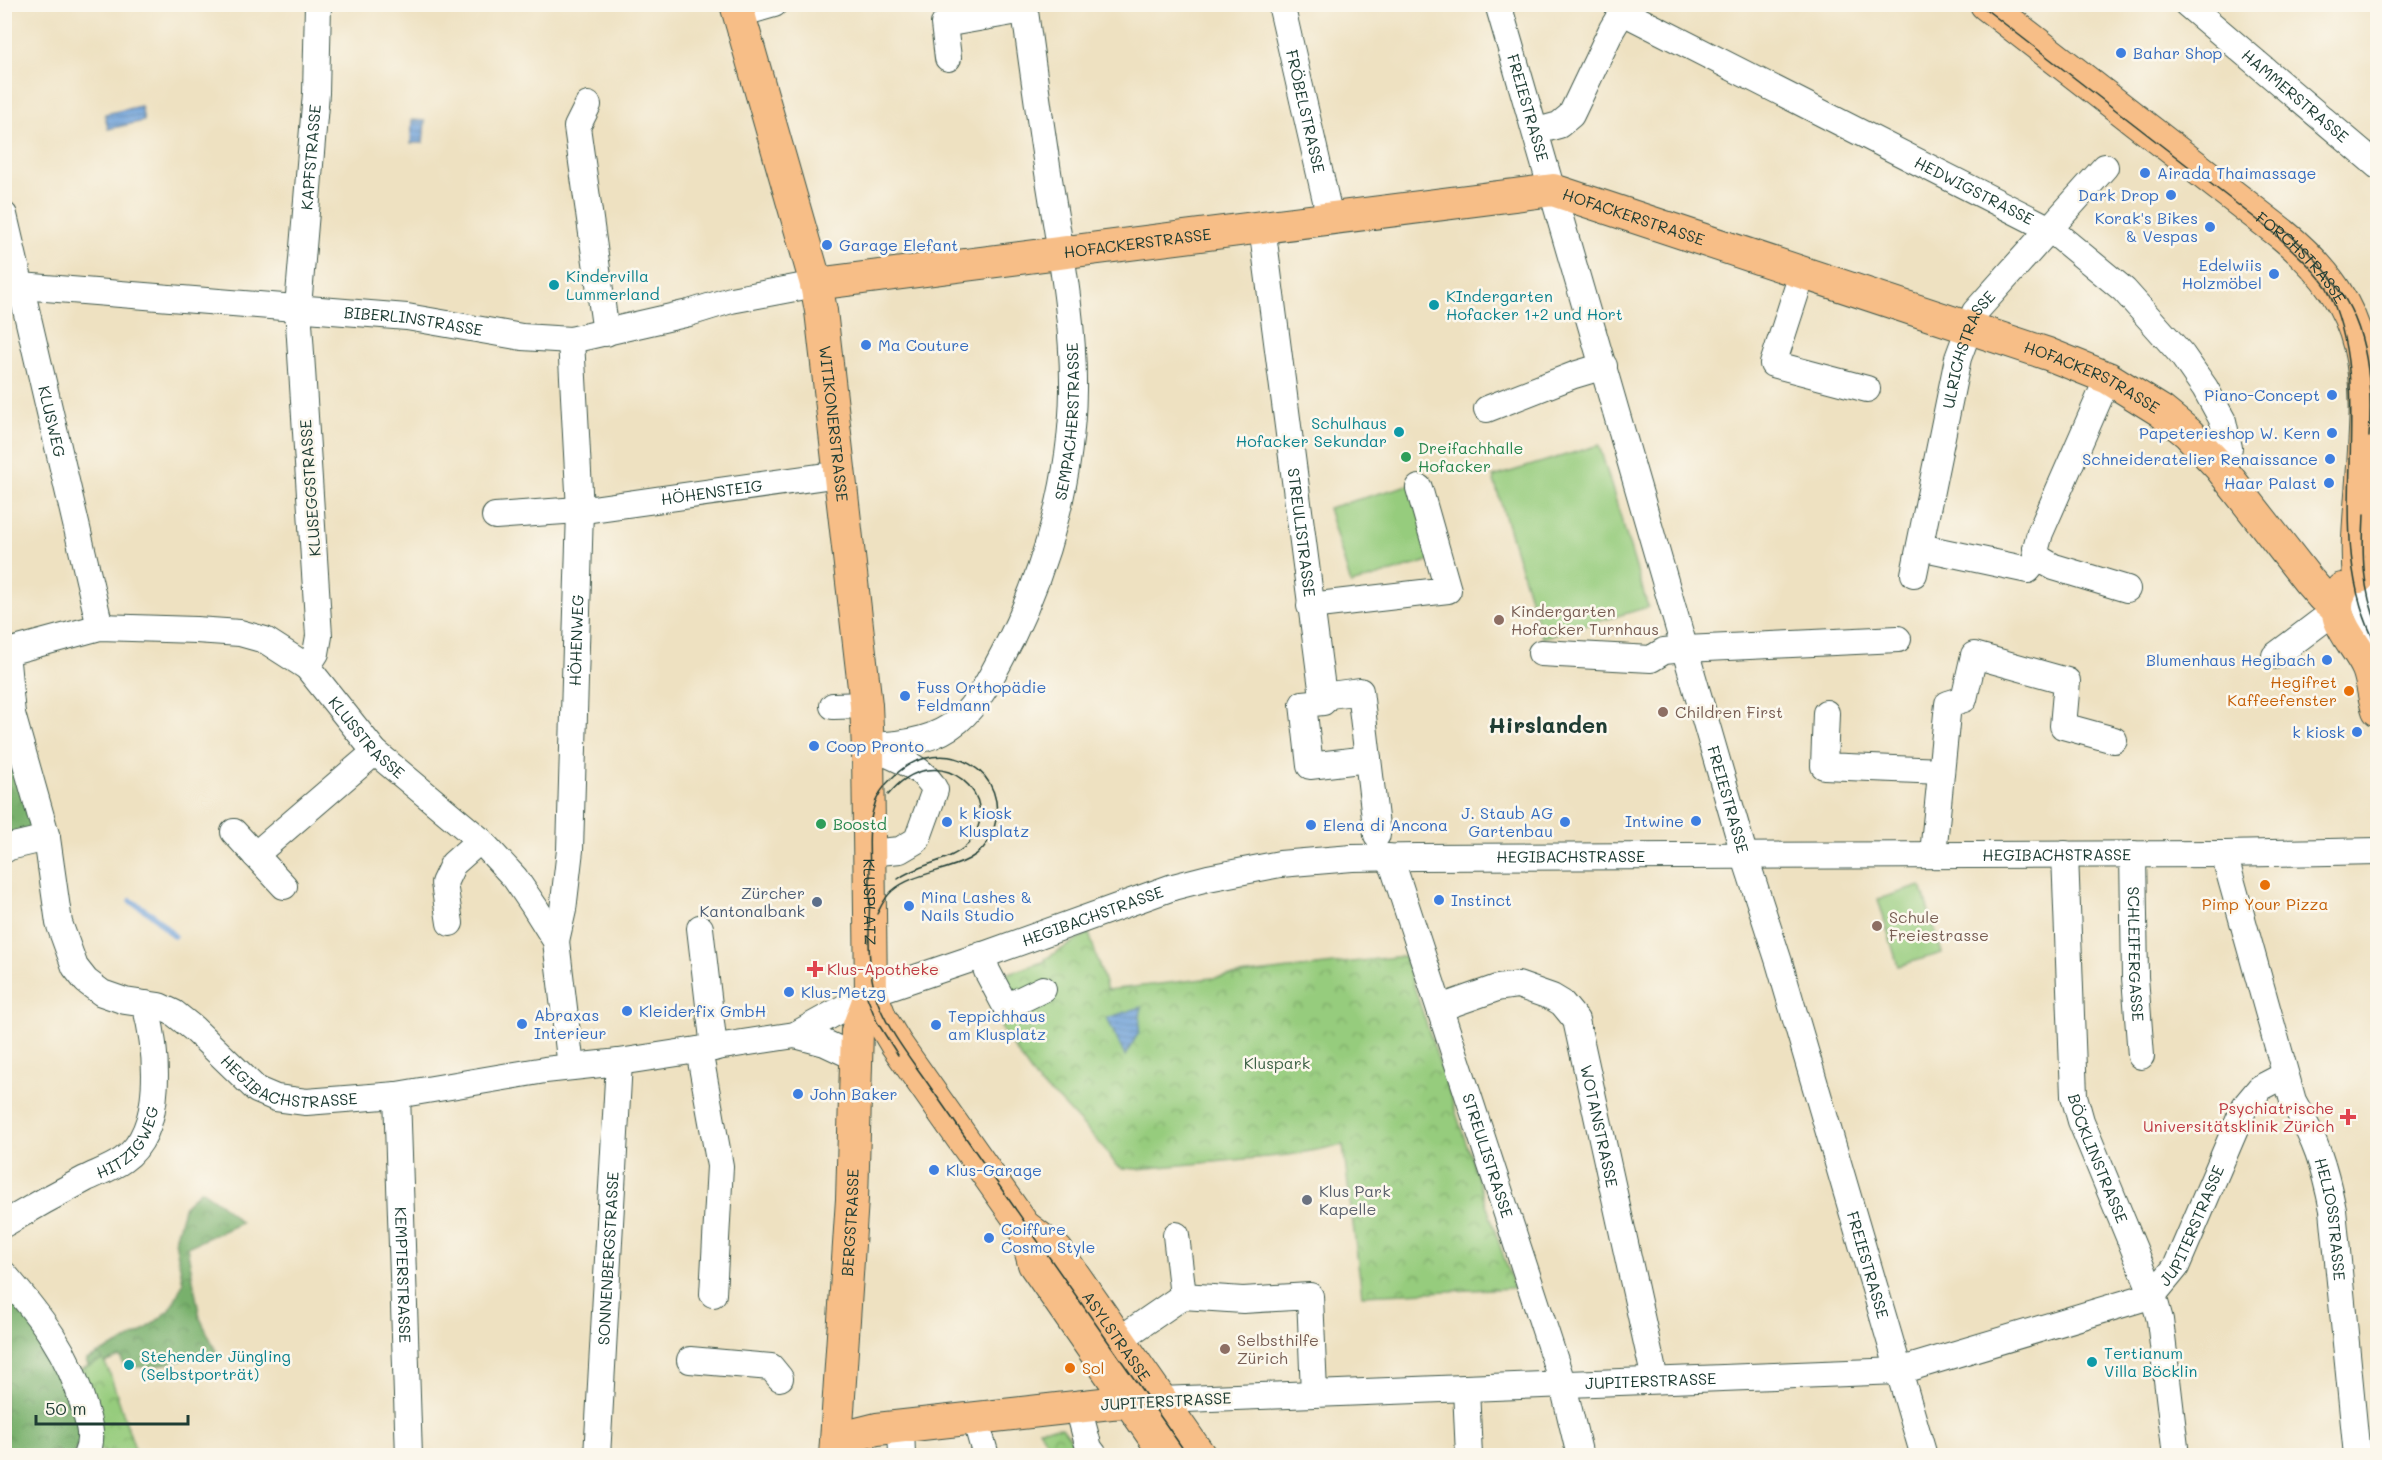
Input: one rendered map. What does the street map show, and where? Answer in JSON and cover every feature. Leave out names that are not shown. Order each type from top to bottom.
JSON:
[{"type":"main road","name":"FORCHSTRASSE","points":[[1986,4],[2282,234],[2316,265],[2334,289],[2355,332],[2361,352],[2366,386],[2358,540],[2368,580]]},
{"type":"main road","name":"WITIKONERSTRASSE","points":[[737,9],[816,284],[866,705],[869,853]]},
{"type":"main road","name":"HOFACKERSTRASSE","points":[[816,284],[1553,190],[1803,271],[2079,365],[2108,378],[2161,411],[2188,433],[2219,466],[2308,580],[2336,609],[2374,679],[2378,710]]},
{"type":"main road","points":[[2336,609],[2338,597],[2345,585],[2368,580]]},
{"type":"main road","name":"KLUSPLATZ","points":[[869,853],[871,993]]},
{"type":"main road","name":"BERGSTRASSE","points":[[835,1455],[852,1199],[857,1031],[871,993]]},
{"type":"main road","name":"ASYLSTRASSE","points":[[871,993],[881,1019],[896,1044],[1024,1226],[1057,1251],[1200,1455]]},
{"type":"main road","name":"ASYLSTRASSE","points":[[1024,1226],[1034,1264],[1167,1455]]},
{"type":"main road","points":[[841,1389],[858,1412],[894,1436]]},
{"type":"main road","name":"JUPITERSTRASSE","points":[[835,1455],[857,1434],[894,1436],[975,1418],[1129,1401],[1161,1400]]},
{"type":"street","name":"KAPFSTRASSE","points":[[298,307],[316,93],[318,4]]},
{"type":"street","points":[[737,9],[774,4]]},
{"type":"street","name":"FRÖBELSTRASSE","points":[[1281,4],[1330,218]]},
{"type":"street","name":"FREIESTRASSE","points":[[1498,4],[1537,131],[1744,854],[1779,962],[1924,1455]]},
{"type":"street","name":"HAMMERSTRASSE","points":[[2187,4],[2378,166]]},
{"type":"street","points":[[948,58],[944,24],[1024,7]]},
{"type":"street","name":"SEMPACHERSTRASSE","points":[[868,746],[913,743],[944,732],[958,722],[984,687],[1014,632],[1037,577],[1057,508],[1071,429],[1073,391],[1070,332],[1061,252],[1024,7]]},
{"type":"street","points":[[1537,131],[1559,125],[1571,115],[1612,29],[1625,8]]},
{"type":"street","name":"HEDWIGSTRASSE","points":[[1625,8],[2050,229],[2124,290],[2182,355],[2205,388],[2223,422],[2229,448],[2219,466]]},
{"type":"street","points":[[588,105],[577,127],[606,333]]},
{"type":"street","name":"ULRICHSTRASSE","points":[[1914,574],[1958,358],[1975,312],[2104,167]]},
{"type":"street","name":"KLUSWEG","points":[[4,215],[13,286],[100,627]]},
{"type":"street","name":"STREULISTRASSE","points":[[1262,226],[1323,696],[1323,702],[1303,704],[1310,766],[1368,759]]},
{"type":"street","points":[[1803,271],[1773,364],[1867,389]]},
{"type":"street","name":"BIBERLINSTRASSE","points":[[13,286],[407,317],[522,337],[571,340],[689,314],[731,300],[816,284]]},
{"type":"street","name":"KLUSEGGSTRASSE","points":[[298,307],[319,636],[316,653],[307,667]]},
{"type":"street","name":"HÖHENWEG","points":[[556,941],[563,910],[570,850],[580,510],[571,340]]},
{"type":"street","points":[[1487,408],[1604,366]]},
{"type":"street","points":[[2108,378],[2040,533],[2036,548],[2038,558],[2054,567],[2127,589]]},
{"type":"street","name":"HÖHENSTEIG","points":[[495,516],[580,510],[840,474]]},
{"type":"street","points":[[1310,606],[1448,590],[1419,488]]},
{"type":"street","points":[[1920,547],[2028,570],[2038,558]]},
{"type":"street","name":"FORCHSTRASSE","points":[[2368,580],[2365,606],[2378,637]]},
{"type":"street","points":[[2275,656],[2336,609]]},
{"type":"street","name":"KLUSSTRASSE","points":[[5,653],[100,627],[240,633],[265,640],[307,667],[375,752],[480,840],[515,878],[556,941],[571,1067]]},
{"type":"street","points":[[1541,653],[1651,659],[1664,651],[1685,649],[1898,639]]},
{"type":"street","name":"HEGIBACHSTRASSE","points":[[5,653],[8,711],[47,838],[59,923],[75,967],[86,981],[102,993],[125,1001],[159,1006],[174,1013],[194,1029],[257,1090],[276,1098],[306,1102],[397,1095],[795,1035],[871,993],[982,956],[1173,887],[1208,878],[1383,846],[1744,854],[2224,854],[2378,850]]},
{"type":"street","points":[[1933,854],[1948,704],[1964,699],[1974,655],[2067,681],[2063,726],[2114,740]]},
{"type":"street","name":"STREULISTRASSE","points":[[1323,696],[1360,691],[1368,759],[1383,846],[1394,869],[1563,1385],[1580,1455]]},
{"type":"street","points":[[833,706],[866,705]]},
{"type":"street","points":[[1826,713],[1824,766],[1941,771]]},
{"type":"street","name":"KLUSPLATZ","points":[[868,746],[928,777],[935,790],[917,840],[900,850],[869,853]]},
{"type":"street","points":[[255,855],[375,752]]},
{"type":"street","points":[[234,832],[284,886]]},
{"type":"street","points":[[4,850],[47,838]]},
{"type":"street","points":[[450,922],[444,883],[453,864],[480,840]]},
{"type":"street","name":"BÖCKLINSTRASSE","points":[[2065,854],[2074,1096],[2081,1121],[2153,1295],[2160,1320],[2176,1455]]},
{"type":"street","name":"SCHLEIFERGASSE","points":[[2133,854],[2135,977],[2141,1056]]},
{"type":"street","name":"HELIOSSTRASSE","points":[[2224,854],[2285,1075],[2293,1101],[2320,1154],[2333,1210],[2357,1455]]},
{"type":"street","points":[[700,928],[706,1049],[720,1166],[713,1293]]},
{"type":"street","points":[[982,956],[987,971],[1006,1007],[1043,989]]},
{"type":"street","name":"WOTANSTRASSE","points":[[1440,1008],[1497,988],[1518,985],[1562,1003],[1576,1020],[1655,1380]]},
{"type":"street","name":"HITZIGWEG","points":[[4,1224],[123,1160],[136,1147],[146,1130],[156,1073],[151,1026],[145,1004]]},
{"type":"street","name":"HEGIBACHSTRASSE","points":[[795,1035],[825,1043],[855,1057]]},
{"type":"street","name":"SONNENBERGSTRASSE","points":[[597,1455],[619,1062]]},
{"type":"street","name":"JUPITERSTRASSE","points":[[1161,1400],[1899,1371],[2153,1295],[2176,1267],[2245,1106],[2260,1088],[2285,1075]]},
{"type":"street","name":"KEMPTERSTRASSE","points":[[397,1095],[410,1455]]},
{"type":"street","points":[[1176,1235],[1183,1296]]},
{"type":"street","points":[[4,1274],[43,1319],[77,1381],[92,1435],[86,1455]]},
{"type":"street","points":[[1119,1340],[1183,1296],[1243,1300],[1310,1296],[1314,1393]]},
{"type":"street","points":[[690,1360],[771,1366],[780,1378]]},
{"type":"street","points":[[1466,1389],[1469,1455]]},
{"type":"street","points":[[1078,1407],[1089,1448],[1095,1455]]},
{"type":"street","points":[[975,1418],[986,1455]]},
{"type":"green space","points":[[1599,445],[1648,607],[1542,638],[1493,477]]},
{"type":"green space","points":[[1412,484],[1435,559],[1351,584],[1328,508]]},
{"type":"green space","points":[[4,725],[39,834],[4,845]]},
{"type":"green space","points":[[1921,886],[1942,953],[1898,966],[1878,899]]},
{"type":"green space","name":"Kluspark","points":[[1089,933],[1107,990],[1404,956],[1514,1288],[1362,1295],[1343,1145],[1289,1155],[1138,1169],[1122,1168],[1116,1165],[1104,1148],[1059,1100],[1039,1084],[1003,1032],[984,981],[1046,961],[1045,959]]},
{"type":"green space","points":[[201,1190],[221,1204],[241,1223],[187,1247],[200,1318],[217,1353],[150,1367],[125,1367],[120,1357],[89,1368],[86,1360],[141,1333],[170,1310],[183,1283],[175,1240],[185,1205]]},
{"type":"green space","points":[[4,1283],[53,1354],[83,1430],[74,1455],[60,1455],[57,1451],[46,1455],[5,1455]]},
{"type":"green space","points":[[103,1360],[109,1371],[137,1455],[104,1455],[104,1451],[95,1449],[79,1370]]},
{"type":"green space","points":[[1062,1427],[1083,1455],[1054,1455],[1039,1429]]},
{"type":"water","points":[[141,106],[144,121],[108,129],[105,114]]},
{"type":"water","points":[[412,120],[425,121],[423,143],[411,143]]},
{"type":"water","points":[[1141,1007],[1139,1032],[1125,1056],[1107,1018]]},
{"type":"waterway","points":[[131,901],[153,915],[174,936]]},
{"type":"tram line","points":[[1979,4],[2273,232],[2308,265],[2327,288],[2342,331],[2349,375],[2351,421],[2349,513],[2352,559],[2360,604],[2378,648]]},
{"type":"tram line","points":[[2278,225],[2325,270],[2355,318],[2368,372],[2369,437]]},
{"type":"tram line","points":[[2364,514],[2364,571],[2369,599],[2378,626]]},
{"type":"tram line","points":[[877,914],[890,893],[904,883],[961,863],[984,847],[992,834],[997,812],[994,792],[984,776],[970,764],[952,758],[933,757],[913,763],[894,776],[876,800],[869,835],[869,940],[871,971],[877,1000],[886,1021],[904,1050],[1188,1456]]},
{"type":"tram line","points":[[888,795],[908,777],[928,770],[946,771],[962,779],[974,793],[980,809],[978,827],[968,844],[952,855],[915,869],[898,879]]},
{"type":"tram line","points":[[867,997],[877,1022],[898,1055]]},
{"type":"place","name":"Bahar Shop","points":[[2121,53]]},
{"type":"place","name":"Airada Thaimassage","points":[[2145,173]]},
{"type":"place","name":"Dark Drop","points":[[2171,195]]},
{"type":"place","name":"Korak's Bikes & Vespas","points":[[2210,227]]},
{"type":"place","name":"Garage Elefant","points":[[827,245]]},
{"type":"place","name":"Edelwiis Holzmöbel","points":[[2274,274]]},
{"type":"place","name":"Kindervilla Lummerland","points":[[554,285]]},
{"type":"place","name":"KIndergarten Hofacker 1+2 und Hort","points":[[1434,305]]},
{"type":"place","name":"Ma Couture","points":[[866,345]]},
{"type":"place","name":"Piano-Concept","points":[[2332,395]]},
{"type":"place","name":"Schulhaus Hofacker Sekundar","points":[[1399,432]]},
{"type":"place","name":"Papeterieshop W. Kern","points":[[2332,433]]},
{"type":"place","name":"Dreifachhalle Hofacker","points":[[1406,457]]},
{"type":"place","name":"Schneideratelier Renaissance","points":[[2330,459]]},
{"type":"place","name":"Haar Palast","points":[[2329,483]]},
{"type":"place","name":"Kindergarten Hofacker Turnhaus","points":[[1499,620]]},
{"type":"place","name":"Blumenhaus Hegibach","points":[[2327,660]]},
{"type":"place","name":"Hegifret Kaffeefenster","points":[[2349,691]]},
{"type":"place","name":"Fuss Orthopädie Feldmann","points":[[905,696]]},
{"type":"place","name":"Children First","points":[[1663,712]]},
{"type":"place","name":"k kiosk","points":[[2357,732]]},
{"type":"place","name":"Coop Pronto","points":[[814,746]]},
{"type":"place","name":"Intwine","points":[[1696,821]]},
{"type":"place","name":"k kiosk Klusplatz","points":[[947,822]]},
{"type":"place","name":"J. Staub AG Gartenbau","points":[[1565,822]]},
{"type":"place","name":"Boostd","points":[[821,824]]},
{"type":"place","name":"Elena di Ancona","points":[[1311,825]]},
{"type":"place","name":"Pimp Your Pizza","points":[[2265,885]]},
{"type":"place","name":"Instinct","points":[[1439,900]]},
{"type":"place","name":"Zürcher Kantonalbank","points":[[817,902]]},
{"type":"place","name":"Mina Lashes & Nails Studio","points":[[909,906]]},
{"type":"place","name":"Schule Freiestrasse","points":[[1877,926]]},
{"type":"place","name":"Klus-Apotheke","points":[[815,969]]},
{"type":"place","name":"Klus-Metzg","points":[[789,992]]},
{"type":"place","name":"Kleiderfix GmbH","points":[[627,1011]]},
{"type":"place","name":"Abraxas Interieur","points":[[522,1024]]},
{"type":"place","name":"Teppichhaus am Klusplatz","points":[[936,1025]]},
{"type":"place","name":"John Baker","points":[[798,1094]]},
{"type":"place","name":"Psychiatrische Universitätsklinik Zürich","points":[[2348,1117]]},
{"type":"place","name":"Klus-Garage","points":[[934,1170]]},
{"type":"place","name":"Klus Park Kapelle","points":[[1307,1200]]},
{"type":"place","name":"Coiffure Cosmo Style","points":[[989,1238]]},
{"type":"place","name":"Selbsthilfe Zürich","points":[[1225,1349]]},
{"type":"place","name":"Tertianum Villa Böcklin","points":[[2092,1362]]},
{"type":"place","name":"Stehender Jüngling (Selbstporträt)","points":[[129,1365]]},
{"type":"place","name":"Sol","points":[[1070,1368]]},
{"type":"district","name":"Hirslanden","points":[[1548,725]]}]
